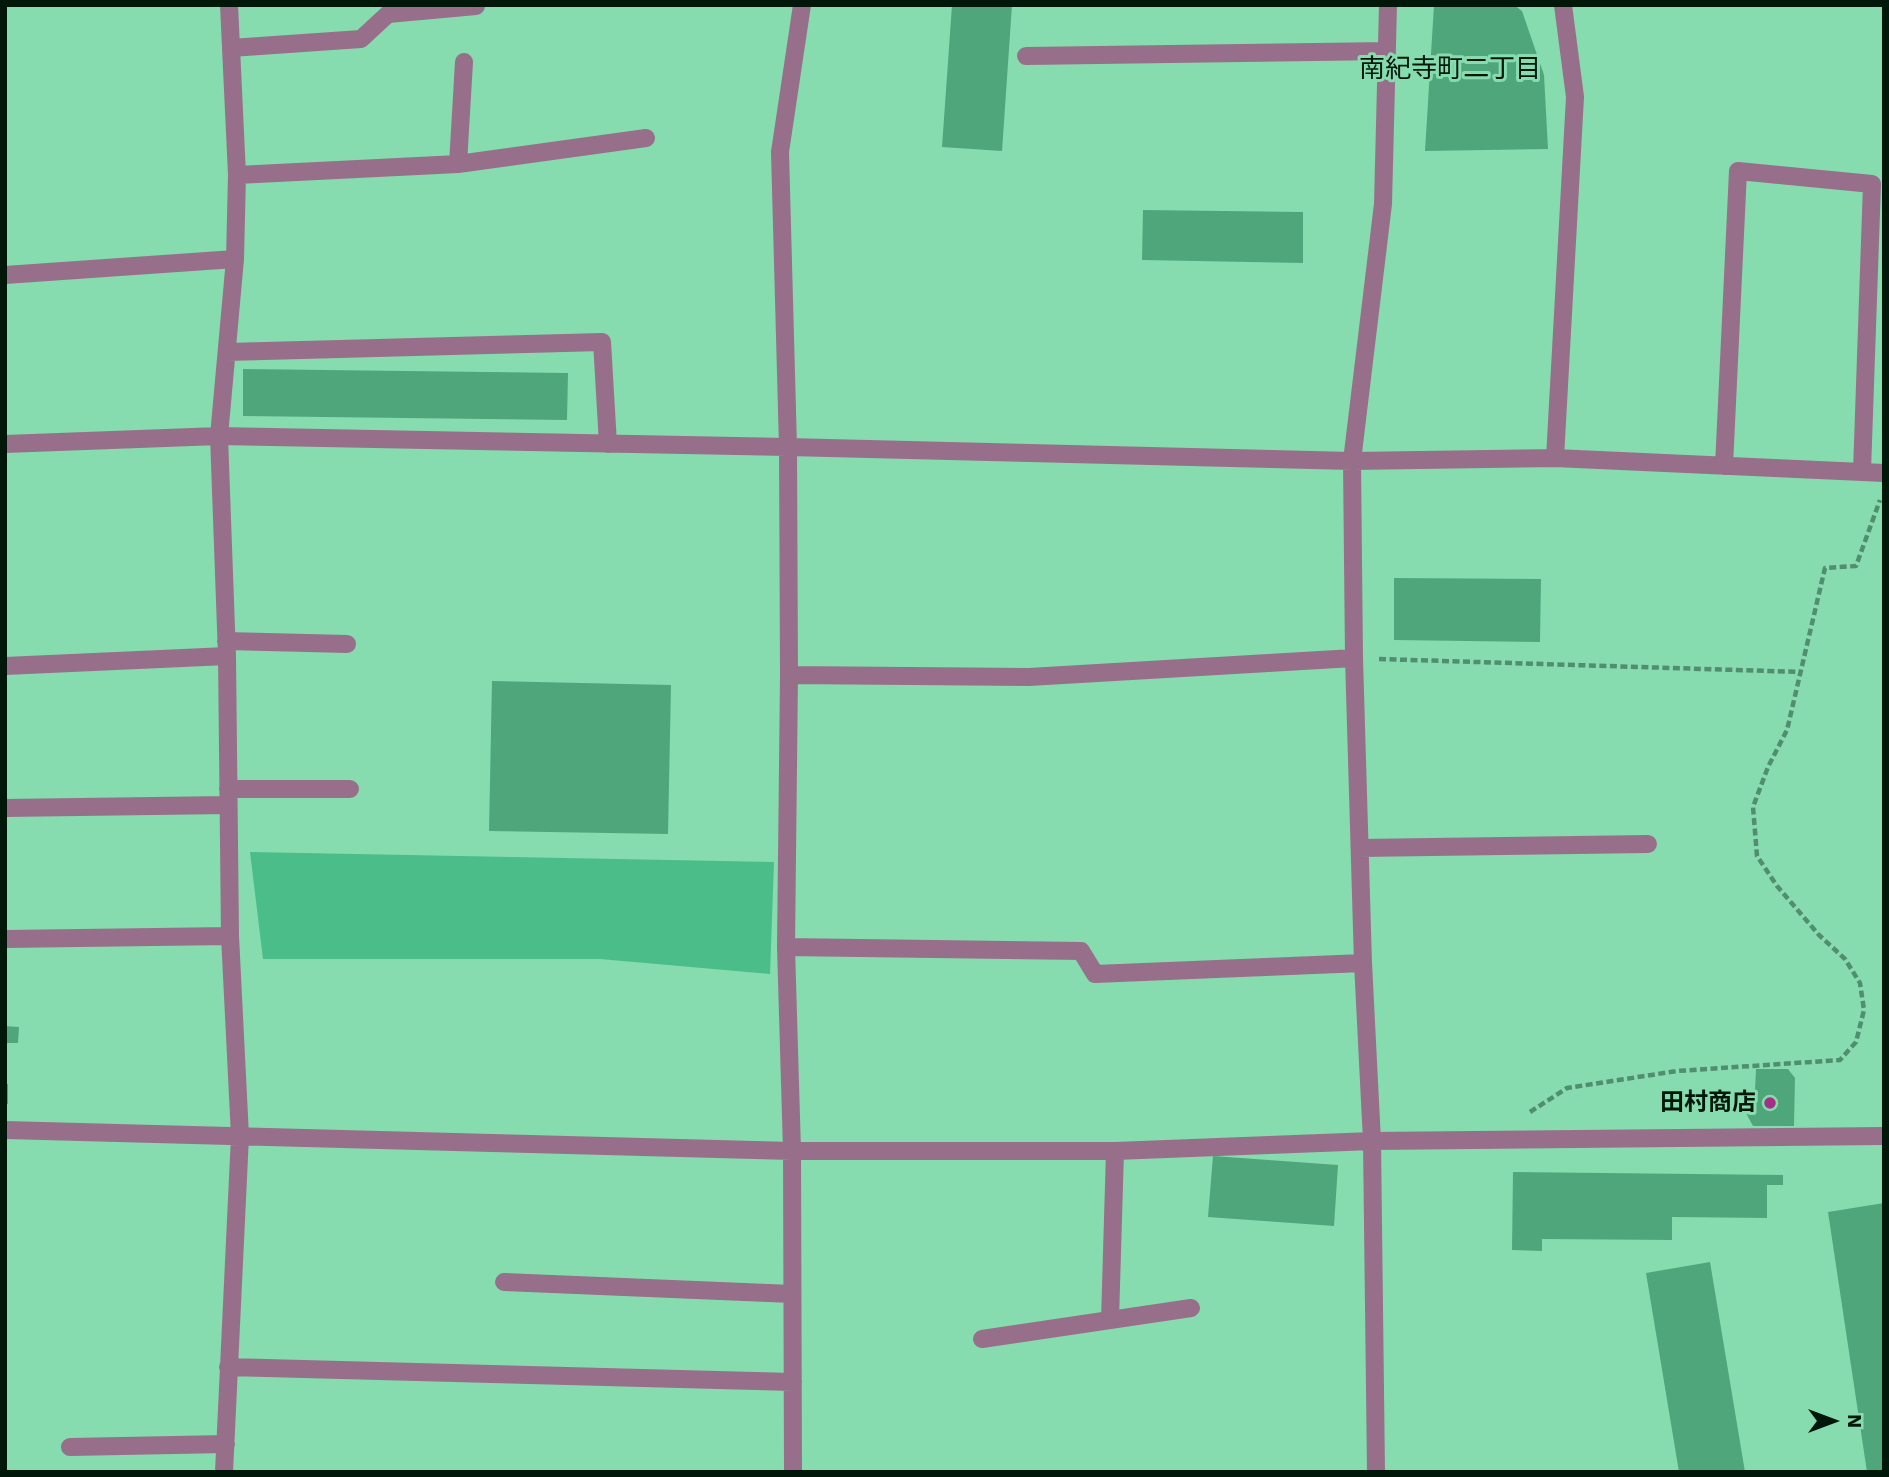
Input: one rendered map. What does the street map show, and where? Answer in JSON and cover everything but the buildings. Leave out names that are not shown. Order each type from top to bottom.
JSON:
[{"type":"street","points":[[224,1472],[240,1136],[230,936],[226,649],[219,436],[235,259],[237,175],[229,5]]},
{"type":"street","points":[[793,1472],[792,1151],[786,947],[788,447],[780,152],[802,5]]},
{"type":"street","points":[[1376,1472],[1372,1141],[1363,963],[1354,658],[1352,461],[1383,204],[1388,5]]},
{"type":"street","points":[[1555,458],[1575,97],[1563,5]]},
{"type":"street","points":[[231,48],[361,39],[388,14],[476,6]]},
{"type":"street","points":[[1026,56],[1387,51]]},
{"type":"street","points":[[458,164],[464,62]]},
{"type":"street","points":[[237,175],[458,164],[646,138]]},
{"type":"street","points":[[1724,467],[1738,171],[1872,184],[1862,471]]},
{"type":"street","points":[[5,275],[235,259]]},
{"type":"street","points":[[227,352],[602,342],[608,444]]},
{"type":"street","points":[[5,444],[219,436],[1352,461],[1555,458],[1884,472]]},
{"type":"street","points":[[5,666],[226,649],[347,644]]},
{"type":"street","points":[[789,675],[1029,677],[1354,658]]},
{"type":"street","points":[[5,808],[350,789]]},
{"type":"street","points":[[1360,848],[1648,844]]},
{"type":"street","points":[[5,939],[230,936]]},
{"type":"street","points":[[786,947],[1081,951],[1095,974],[1363,963]]},
{"type":"street","points":[[5,1130],[792,1151],[1115,1151],[1372,1141],[1884,1136]]},
{"type":"street","points":[[1110,1320],[1115,1151]]},
{"type":"street","points":[[504,1282],[792,1294]]},
{"type":"street","points":[[982,1339],[1191,1308]]},
{"type":"street","points":[[228,1367],[793,1382]]},
{"type":"street","points":[[70,1447],[226,1444]]},
{"type":"path","points":[[1507,1141],[1505,1127],[1567,1088],[1676,1071],[1840,1060],[1856,1042],[1864,1010],[1860,983],[1845,960],[1819,935],[1777,886],[1758,856],[1753,807],[1768,767],[1787,730],[1825,568],[1856,566],[1884,489]]},
{"type":"path","points":[[1354,658],[1802,672]]},
{"type":"green space","points":[[250,852],[774,862],[770,974],[600,959],[263,959]]},
{"type":"place","name":"田村商店","points":[[1770,1103]]},
{"type":"district","name":"南紀寺町二丁目","points":[[1450,69]]}]
